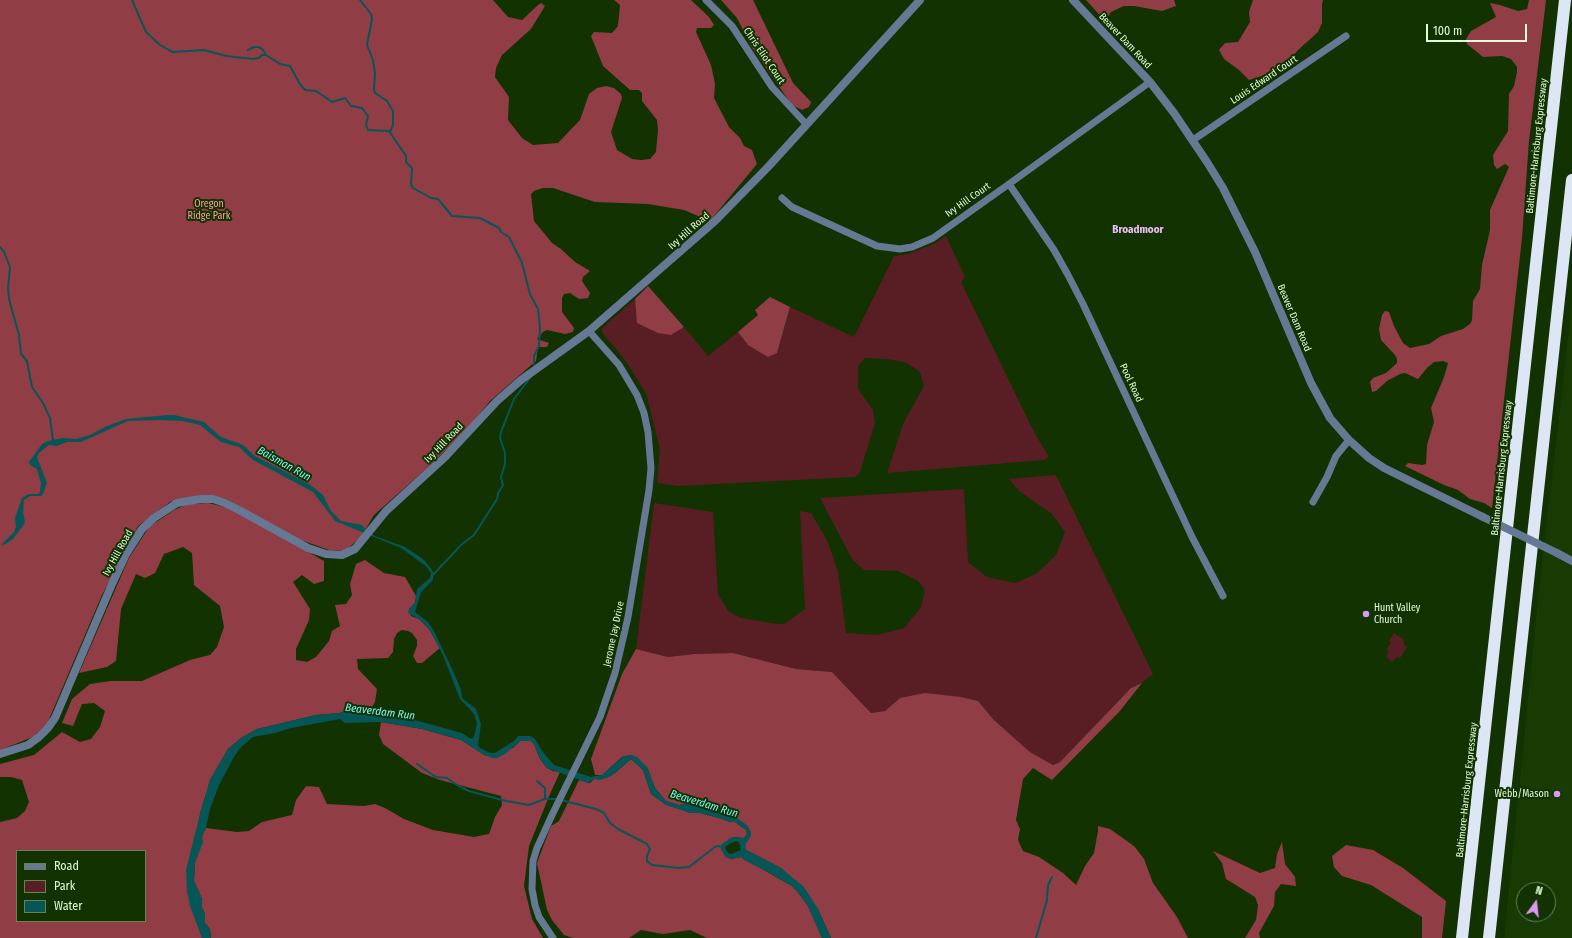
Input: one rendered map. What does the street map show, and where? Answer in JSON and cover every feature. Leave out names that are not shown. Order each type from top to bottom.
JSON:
[{"type":"highway","name":"Baltimore-Harrisburg Expressway","points":[[1462,938],[1565,0]]},
{"type":"highway","points":[[1489,938],[1572,180]]},
{"type":"street","name":"Chris Eliot Court","points":[[706,0],[735,31],[772,87],[806,124]]},
{"type":"street","name":"Ivy Hill Road","points":[[0,754],[28,745],[48,728],[55,718],[126,554],[142,529],[154,518],[177,503],[200,499],[213,500],[225,503],[240,510],[308,548],[331,554],[342,555],[355,549],[386,511],[445,457],[497,401],[521,380],[589,331],[715,221],[920,0]]},
{"type":"street","name":"Beaver Dam Road","points":[[1073,0],[1150,82],[1193,140],[1223,188],[1255,252],[1311,383],[1322,405],[1330,418],[1349,440],[1369,458],[1384,468],[1572,560]]},
{"type":"street","name":"Louis Edward Court","points":[[1193,140],[1346,36]]},
{"type":"street","name":"Ivy Hill Court","points":[[782,198],[792,207],[863,241],[883,248],[900,250],[912,248],[932,238],[1150,82]]},
{"type":"street","name":"Pool Road","points":[[1009,184],[1054,250],[1071,282],[1192,537],[1223,596]]},
{"type":"street","name":"Jerome Jay Drive","points":[[553,938],[540,917],[535,905],[532,889],[533,860],[552,815],[600,717],[615,673],[622,647],[646,505],[650,468],[648,432],[644,412],[637,395],[619,365],[589,331]]},
{"type":"street","points":[[1313,502],[1327,477],[1336,456],[1349,440]]},
{"type":"shaded area","points":[[1572,303],[1572,938],[1504,938],[1539,590]]},
{"type":"green space","name":"Oregon Ridge Park","points":[[0,0],[493,0],[508,17],[522,20],[541,3],[545,6],[531,29],[502,55],[496,68],[495,77],[509,97],[508,120],[522,138],[533,145],[558,143],[580,120],[589,94],[597,88],[606,86],[614,88],[621,94],[622,98],[611,132],[617,150],[632,159],[641,160],[650,159],[656,152],[658,130],[657,120],[642,101],[642,93],[639,90],[630,90],[603,66],[591,36],[594,32],[612,33],[618,26],[620,5],[614,0],[691,0],[709,17],[714,25],[711,28],[697,28],[696,32],[711,65],[715,84],[714,98],[729,127],[740,138],[744,146],[752,150],[757,164],[710,221],[684,210],[648,204],[595,202],[553,188],[543,188],[534,191],[531,194],[534,221],[552,243],[575,262],[590,271],[583,277],[582,281],[590,293],[588,298],[579,299],[570,293],[564,294],[562,298],[562,312],[574,328],[573,332],[565,334],[547,330],[543,332],[537,339],[549,343],[547,347],[538,347],[536,361],[490,401],[467,430],[374,515],[361,537],[345,551],[329,550],[298,539],[226,499],[200,495],[170,502],[138,526],[102,595],[47,724],[33,737],[0,750]]},
{"type":"green space","points":[[721,0],[753,0],[793,83],[811,102],[809,107],[802,110],[792,105],[751,46],[737,18]]},
{"type":"green space","points":[[1086,0],[1174,0],[1176,6],[1162,11],[1134,6],[1124,6],[1111,12],[1105,21]]},
{"type":"green space","points":[[1253,0],[1323,0],[1322,23],[1318,32],[1297,51],[1285,66],[1277,71],[1249,80],[1239,70],[1224,59],[1219,50],[1225,43],[1238,42],[1250,22],[1249,12]]},
{"type":"green space","points":[[1529,0],[1546,0],[1529,141],[1522,238],[1492,508],[1484,503],[1470,499],[1458,490],[1444,485],[1405,466],[1408,463],[1422,465],[1426,464],[1427,445],[1434,422],[1431,408],[1444,377],[1448,363],[1443,361],[1434,362],[1418,379],[1405,373],[1400,374],[1387,381],[1376,391],[1372,392],[1370,382],[1373,378],[1386,373],[1397,363],[1395,355],[1381,340],[1379,329],[1382,315],[1385,311],[1389,312],[1394,326],[1403,343],[1410,348],[1429,344],[1441,336],[1463,329],[1470,324],[1472,320],[1473,301],[1480,289],[1482,265],[1490,230],[1490,210],[1509,167],[1505,164],[1497,169],[1494,165],[1493,155],[1508,131],[1509,94],[1514,86],[1517,67],[1511,59],[1502,56],[1483,57],[1467,44],[1466,39],[1471,31],[1496,17],[1490,3],[1518,11],[1527,9]]},
{"type":"green space","points":[[946,236],[965,277],[961,282],[1034,432],[1049,457],[1044,460],[887,473],[903,424],[924,386],[920,372],[907,363],[888,359],[865,358],[858,366],[858,389],[873,410],[875,423],[860,472],[855,477],[678,486],[657,483],[660,449],[646,393],[625,360],[602,332],[602,328],[635,299],[638,323],[671,334],[684,327],[708,356],[738,332],[748,345],[777,353],[790,307],[854,337],[894,256],[908,254],[932,245]]},
{"type":"green space","points":[[648,286],[684,327],[671,335],[658,333],[637,323],[635,299]]},
{"type":"green space","points":[[770,297],[790,307],[777,353],[768,357],[748,345],[738,332],[758,315],[755,310]]},
{"type":"green space","points":[[1056,475],[1153,674],[1142,683],[1131,688],[1060,762],[1053,765],[1030,752],[994,720],[978,701],[961,697],[900,698],[885,711],[871,713],[832,672],[796,669],[733,653],[694,654],[668,657],[636,649],[654,503],[713,512],[718,594],[728,611],[741,618],[778,624],[784,624],[805,609],[800,511],[811,513],[827,540],[838,571],[846,633],[877,635],[904,628],[921,607],[925,590],[918,581],[898,571],[864,570],[852,559],[820,498],[964,489],[968,562],[987,577],[1015,583],[1036,574],[1056,555],[1065,532],[1052,514],[1019,491],[1009,479]]},
{"type":"green space","points":[[208,503],[234,509],[324,561],[324,581],[314,584],[302,575],[293,582],[310,609],[309,620],[296,649],[296,660],[307,662],[316,657],[329,641],[332,631],[340,626],[335,605],[346,604],[352,595],[350,584],[356,564],[365,560],[384,573],[405,577],[416,596],[415,603],[409,609],[411,616],[419,619],[429,629],[440,648],[422,663],[417,663],[413,656],[417,646],[417,640],[412,633],[402,630],[397,633],[394,639],[393,652],[388,658],[357,659],[358,669],[377,689],[375,702],[368,714],[354,712],[350,708],[340,713],[316,715],[257,729],[241,738],[228,749],[210,780],[201,810],[187,878],[187,891],[202,938],[0,938],[0,822],[17,818],[25,811],[29,802],[22,780],[11,777],[0,777],[0,764],[34,755],[62,732],[80,742],[91,739],[100,727],[105,711],[94,703],[82,704],[73,726],[62,723],[72,699],[90,684],[110,681],[142,681],[190,660],[210,655],[217,647],[224,627],[220,606],[194,585],[192,553],[183,547],[164,554],[155,573],[145,578],[136,574],[121,609],[116,661],[107,667],[79,673],[129,558],[149,527],[174,510],[188,504]]},
{"type":"green space","points":[[1394,633],[1403,639],[1404,645],[1407,647],[1400,658],[1397,657],[1392,662],[1386,656],[1389,652],[1387,649],[1391,642],[1389,641]]},
{"type":"green space","points":[[636,649],[668,657],[694,654],[733,653],[796,669],[832,672],[871,713],[885,711],[900,698],[925,693],[961,697],[978,701],[994,720],[1030,752],[1053,765],[1060,762],[1131,688],[1142,683],[1119,712],[1052,780],[1033,768],[1023,779],[1016,820],[1020,829],[1018,840],[1023,851],[1039,857],[1063,873],[1076,885],[1085,866],[1094,853],[1098,826],[1110,829],[1134,846],[1144,859],[1153,883],[1177,917],[1188,938],[831,938],[818,909],[781,868],[746,850],[746,843],[751,833],[736,817],[720,810],[690,803],[679,805],[666,801],[655,788],[647,767],[631,755],[622,757],[602,775],[595,775],[591,759],[622,674]]},
{"type":"green space","points":[[381,722],[422,729],[461,740],[486,756],[513,748],[521,740],[531,741],[534,744],[540,759],[547,768],[560,772],[529,846],[524,886],[532,919],[543,938],[211,938],[210,929],[205,923],[202,899],[194,881],[195,863],[203,833],[206,828],[237,832],[249,831],[262,822],[292,815],[296,800],[306,786],[319,787],[327,804],[364,806],[375,804],[404,819],[433,830],[474,837],[489,834],[495,817],[502,805],[501,796],[440,780],[422,773],[383,744],[379,735]]},
{"type":"green space","points":[[631,759],[643,770],[651,794],[661,801],[690,813],[700,813],[730,822],[735,822],[746,830],[747,834],[744,838],[734,837],[722,844],[721,849],[726,857],[731,859],[741,857],[792,886],[808,906],[822,938],[707,938],[690,930],[663,934],[641,930],[629,938],[573,938],[564,935],[552,920],[547,910],[537,863],[551,826],[559,821],[579,780],[590,783],[594,779],[606,778],[615,773]]},
{"type":"green space","points":[[1282,842],[1285,864],[1295,877],[1296,886],[1281,884],[1275,892],[1274,906],[1259,933],[1260,938],[1245,938],[1256,920],[1258,905],[1255,897],[1226,879],[1222,863],[1213,851],[1260,873],[1275,868],[1277,854]]},
{"type":"green space","points":[[1346,845],[1373,850],[1403,868],[1446,901],[1442,938],[1422,938],[1422,917],[1371,885],[1342,876],[1334,867],[1332,856]]},
{"type":"water","name":"Beaverdam Run","points":[[174,415],[204,422],[221,437],[243,445],[255,456],[309,484],[323,495],[331,511],[341,521],[362,525],[375,536],[405,547],[423,559],[433,572],[433,580],[421,592],[415,612],[428,622],[434,631],[461,690],[462,698],[476,709],[481,724],[478,745],[480,748],[490,753],[495,753],[514,741],[518,736],[530,736],[534,738],[542,751],[554,765],[591,777],[602,775],[624,756],[631,755],[637,757],[647,767],[655,788],[666,801],[679,805],[690,803],[720,810],[736,817],[748,826],[751,833],[750,838],[746,843],[746,850],[781,868],[804,887],[818,909],[831,938],[822,938],[808,906],[792,886],[741,857],[731,859],[726,857],[721,849],[722,844],[732,837],[744,838],[747,834],[746,830],[735,822],[730,822],[700,813],[690,813],[666,805],[651,794],[643,770],[631,759],[611,776],[600,780],[594,779],[588,783],[547,768],[540,759],[534,744],[531,741],[520,741],[505,754],[497,758],[492,758],[482,754],[461,740],[423,729],[381,722],[345,723],[340,719],[253,737],[241,747],[235,755],[219,785],[210,809],[206,828],[202,837],[203,842],[195,863],[194,881],[202,899],[205,923],[210,929],[211,938],[202,938],[190,906],[187,891],[186,870],[210,780],[228,749],[241,738],[257,729],[316,715],[340,713],[348,708],[355,712],[407,718],[462,733],[471,739],[474,737],[477,723],[474,714],[460,699],[443,655],[429,629],[419,619],[408,613],[409,609],[415,603],[417,589],[430,578],[431,573],[427,567],[401,548],[335,521],[313,492],[253,460],[239,447],[221,442],[200,425],[183,421],[128,421],[81,442],[67,442],[57,446],[49,445],[39,453],[37,457],[47,483],[43,494],[41,496],[30,496],[24,500],[23,512],[25,522],[23,526],[13,539],[6,544],[1,545],[14,532],[16,527],[15,518],[22,498],[29,494],[39,494],[41,483],[37,469],[30,465],[29,462],[42,444],[48,441],[63,438],[76,439],[90,435],[105,427],[126,419]],"holes":[[[736,841],[739,842],[741,850],[731,854],[728,853],[725,847]]]},
{"type":"waterway","points":[[132,0],[146,32],[160,45],[173,52],[204,50],[226,56],[253,59],[266,55]]},
{"type":"waterway","points":[[360,0],[371,14],[372,19],[367,45],[373,60],[375,74],[374,89],[375,93],[387,101],[393,111],[393,125],[390,132]]},
{"type":"waterway","points":[[248,50],[254,47],[259,47],[266,55],[280,64],[290,66],[305,90],[316,91],[332,102],[345,98],[351,106],[362,108],[368,116],[366,125],[368,130],[389,131],[406,156],[406,162],[412,168],[411,184],[413,188],[431,198],[438,199],[452,216],[480,218],[499,228],[501,232],[509,237],[522,263],[530,294],[538,309],[540,327],[539,346],[534,356],[534,364]]},
{"type":"waterway","points":[[0,247],[4,252],[10,267],[8,288],[9,299],[19,335],[21,354],[27,361],[32,387],[43,403],[50,418],[53,441]]},
{"type":"waterway","points":[[432,576],[461,545],[474,535],[497,499],[498,493],[503,485],[501,477],[505,464],[505,453],[500,438],[501,432],[514,399],[530,378]]},
{"type":"waterway","points":[[417,764],[436,777],[447,778],[469,791],[506,801],[529,805],[545,799],[557,799]]},
{"type":"waterway","points":[[537,781],[545,788],[545,799]]},
{"type":"waterway","points":[[561,800],[596,809],[604,813],[610,823],[618,829],[647,844],[650,849],[647,856],[647,861],[652,865],[678,868],[689,867],[715,847],[722,847]]},
{"type":"waterway","points":[[1036,938],[1047,900],[1048,885],[1052,877]]},
{"type":"place","name":"Hunt Valley Church","points":[[1366,614]]},
{"type":"place","name":"Webb/Mason","points":[[1557,794]]},
{"type":"district","name":"Broadmoor","points":[[1138,230]]},
{"type":"water label","name":"Baisman Run","points":[[284,464]]}]
